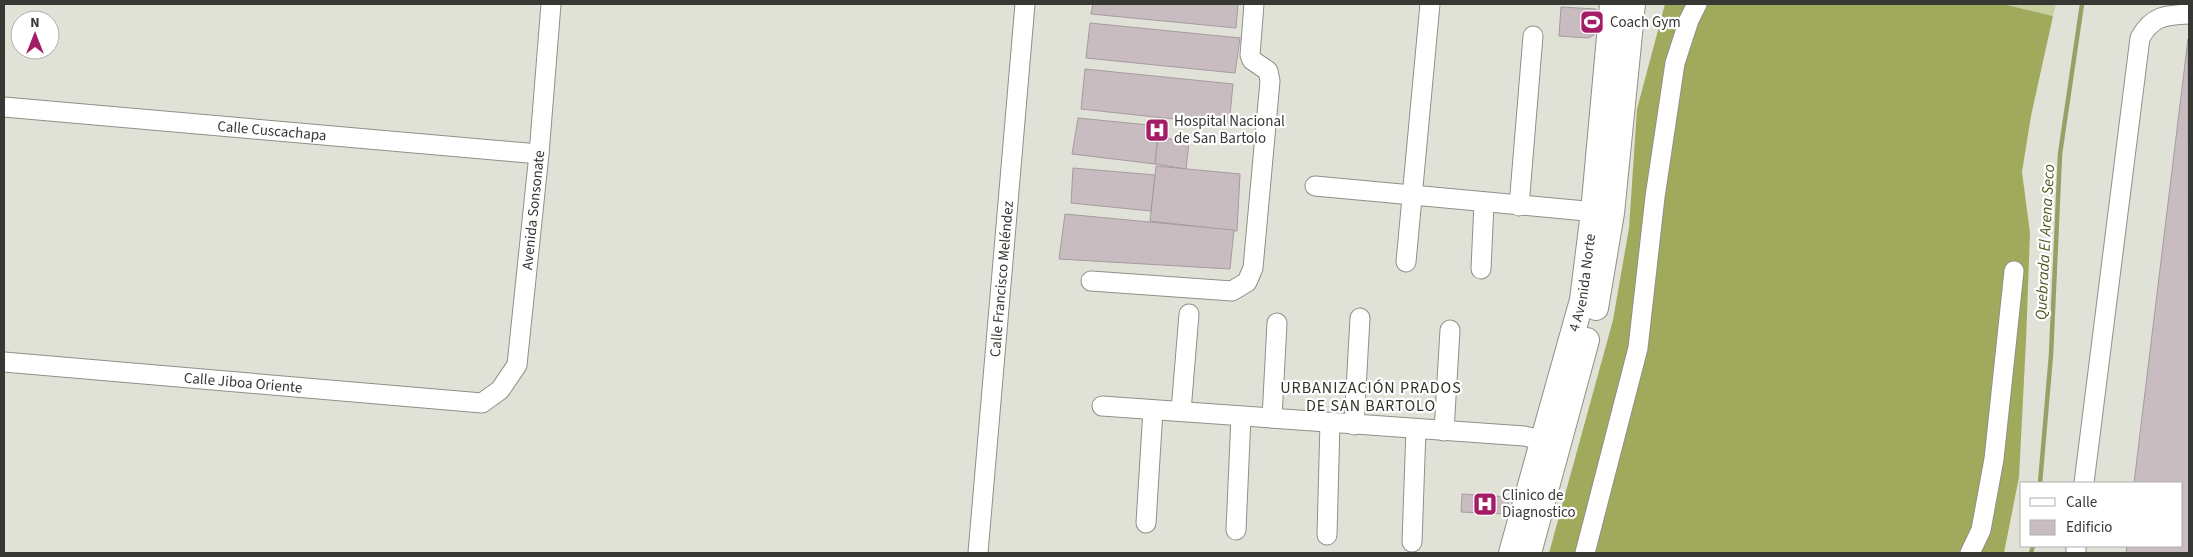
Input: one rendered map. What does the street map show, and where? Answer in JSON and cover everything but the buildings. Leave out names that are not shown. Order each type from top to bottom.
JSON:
[{"type":"main road","name":"4 Avenida Norte","points":[[1603,213],[1612,4]]},
{"type":"main road","name":"4 Avenida Norte","points":[[1529,553],[1551,441],[1603,213],[1633,4]]},
{"type":"main road","name":"4 Avenida Norte","points":[[1511,553],[1551,441]]},
{"type":"street","name":"Avenida Sonsonate","points":[[482,403],[500,390],[517,365],[539,154],[551,4]]},
{"type":"street","name":"Calle Francisco Meléndez","points":[[978,553],[1025,4]]},
{"type":"street","points":[[1091,281],[1232,291],[1247,282],[1253,268],[1270,80],[1268,71],[1252,60],[1250,55],[1254,4]]},
{"type":"street","points":[[1406,262],[1430,4]]},
{"type":"street","points":[[1585,553],[1638,348],[1655,197],[1675,63],[1689,20],[1697,4]]},
{"type":"street","points":[[2084,482],[2140,38],[2148,24],[2164,9],[2189,14]]},
{"type":"street","points":[[1519,206],[1533,36]]},
{"type":"street","name":"Calle Cuscachapa","points":[[4,107],[539,154]]},
{"type":"street","points":[[1315,186],[1603,213]]},
{"type":"street","points":[[1481,268],[1484,203]]},
{"type":"street","points":[[1970,553],[1981,530],[1994,459],[2014,271]]},
{"type":"street","points":[[1181,411],[1189,314]]},
{"type":"street","points":[[1354,425],[1360,318]]},
{"type":"street","points":[[1272,418],[1276,324]]},
{"type":"street","points":[[1444,431],[1450,330]]},
{"type":"street","name":"Calle Jiboa Oriente","points":[[4,362],[482,403]]},
{"type":"street","points":[[1102,406],[1444,431],[1551,441]]},
{"type":"street","points":[[1146,523],[1153,410]]},
{"type":"street","points":[[1236,530],[1241,416]]},
{"type":"street","points":[[1327,535],[1330,423]]},
{"type":"street","points":[[1412,542],[1416,429]]},
{"type":"green space","points":[[1665,4],[2003,4],[2053,16],[2031,116],[2022,172],[2030,233],[2026,341],[2019,477],[2004,553],[1549,553],[1613,320],[1629,228],[1637,109]]},
{"type":"green space","points":[[2003,4],[2056,4],[2053,16]]},
{"type":"waterway","name":"Quebrada El Arena Seco","points":[[2040,482],[2051,355],[2060,154],[2082,4]]},
{"type":"waterway","name":"Quebrada El Arena Seco","points":[[2031,553],[2033,547]]},
{"type":"place","name":"Coach Gym","points":[[1592,22]]},
{"type":"place","name":"Hospital Nacional de San Bartolo","points":[[1157,130]]},
{"type":"place","name":"Clinico de Diagnostico","points":[[1485,504]]},
{"type":"district","name":"URBANIZACIÓN PRADOS DE SAN BARTOLO","points":[[1371,396]]}]
